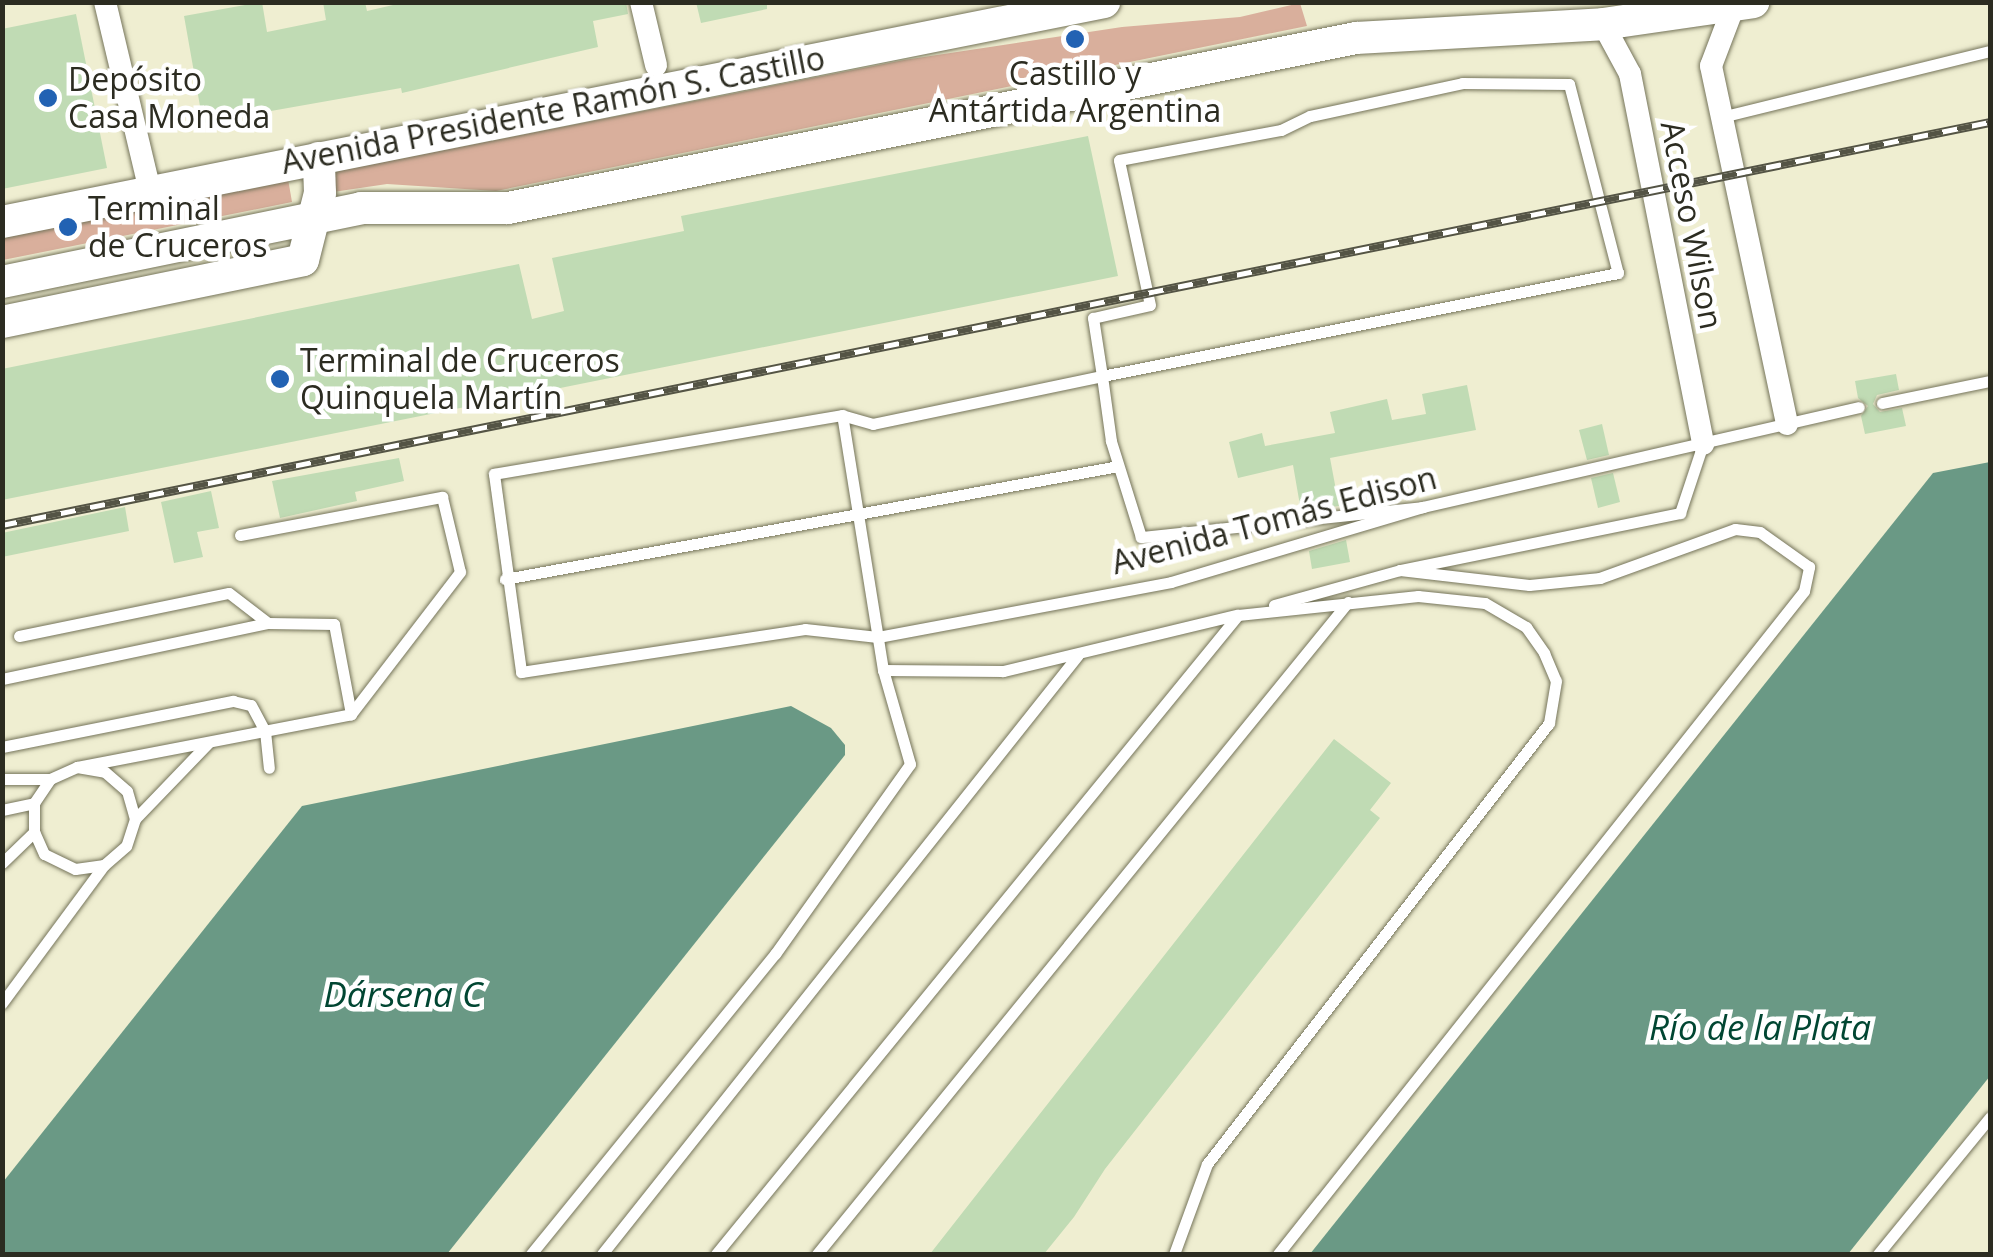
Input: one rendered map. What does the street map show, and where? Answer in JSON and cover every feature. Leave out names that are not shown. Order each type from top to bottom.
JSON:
[{"type":"main road","name":"Avenida Presidente Ramón S. Castillo","points":[[2,222],[1048,8],[1104,2]]},
{"type":"main road","name":"Avenida Presidente Ramón S. Castillo","points":[[2,282],[315,216],[386,206],[508,208],[1356,38],[1604,24],[1743,5]]},
{"type":"main road","points":[[304,160],[315,216]]},
{"type":"main road","name":"Avenida Presidente Ramón S. Castillo","points":[[2,322],[303,260],[315,216]]},
{"type":"street","points":[[105,2],[150,191]]},
{"type":"street","points":[[641,2],[656,65]]},
{"type":"street","name":"Acceso Wilson","points":[[1743,5],[1712,66],[1787,424]]},
{"type":"street","name":"Acceso Wilson","points":[[1604,24],[1630,74],[1702,444]]},
{"type":"lane","points":[[1720,117],[1990,51]]},
{"type":"lane","points":[[1118,466],[505,580],[494,474],[842,415],[874,424],[1102,376],[1618,274],[1569,84],[1462,83],[1310,116],[1281,130],[1119,160],[1150,306],[1093,318],[1102,376],[1118,466],[1141,537],[1423,507]]},
{"type":"lane","points":[[1882,403],[1990,381]]},
{"type":"lane","name":"Avenida Tomás Edison","points":[[505,580],[521,672],[805,629],[878,638],[1171,582],[1423,507],[1859,406]]},
{"type":"lane","points":[[530,1254],[775,954],[910,764],[882,670],[842,415]]},
{"type":"lane","points":[[882,670],[1002,671],[1238,615],[1400,570],[1680,514],[1702,444]]},
{"type":"lane","points":[[2,779],[50,779],[76,767],[351,714],[460,572],[442,497],[240,535]]},
{"type":"lane","points":[[1278,1254],[1804,591],[1808,567],[1760,532],[1736,528],[1600,578],[1528,585],[1400,570]]},
{"type":"lane","points":[[20,636],[229,594],[268,623]]},
{"type":"lane","points":[[716,1254],[1238,615],[1349,600],[1418,596],[1485,603],[1526,628],[1556,680],[1549,723],[1207,1164],[1174,1254]]},
{"type":"lane","points":[[817,1254],[1349,600]]},
{"type":"lane","points":[[2,680],[268,623],[334,624],[351,714]]},
{"type":"lane","points":[[602,1254],[1078,655]]},
{"type":"lane","points":[[2,747],[233,701],[251,704],[265,731],[269,768]]},
{"type":"lane","points":[[2,1003],[104,865],[126,846],[135,819],[210,742]]},
{"type":"lane","points":[[76,767],[105,772],[127,791],[135,819]]},
{"type":"lane","points":[[44,854],[34,832],[34,804],[50,779]]},
{"type":"lane","points":[[2,810],[34,804]]},
{"type":"lane","points":[[2,863],[8,849],[34,832]]},
{"type":"lane","points":[[8,849],[44,854],[76,869],[104,865]]},
{"type":"lane","points":[[1878,1254],[1990,1117]]},
{"type":"shaded area","points":[[1300,3],[1307,26],[496,191],[387,184],[333,192],[332,172],[904,60],[1122,27],[1240,17]]},
{"type":"shaded area","points":[[288,179],[292,202],[3,260],[3,238]]},
{"type":"water","name":"Río de la Plata","points":[[1990,462],[1990,1076],[1848,1254],[1310,1254],[1933,473]]},
{"type":"water","name":"Dársena C","points":[[791,706],[831,728],[845,745],[845,755],[447,1254],[3,1254],[3,1182],[302,806]]},
{"type":"building","points":[[262,2],[267,32],[326,20],[323,2],[365,2],[367,11],[406,2],[626,2],[628,14],[593,21],[598,47],[402,93],[401,88],[203,123],[184,16]]},
{"type":"building","points":[[696,2],[767,2],[767,9],[701,23]]},
{"type":"building","name":"Depósito Casa Moneda","points":[[76,14],[107,168],[2,189],[2,29]]},
{"type":"building","points":[[1088,136],[1118,276],[2,500],[2,369],[519,264],[532,319],[564,311],[552,258],[684,231],[681,216]]},
{"type":"building","points":[[1896,374],[1899,390],[1877,395],[1873,404],[1880,412],[1902,408],[1906,426],[1865,434],[1861,416],[1868,406],[1858,398],[1855,381]]},
{"type":"building","points":[[1467,385],[1476,430],[1330,458],[1339,506],[1301,511],[1293,465],[1238,478],[1229,442],[1262,433],[1265,446],[1335,433],[1330,412],[1387,399],[1392,420],[1426,414],[1422,394]]},
{"type":"building","points":[[1602,424],[1609,455],[1587,460],[1579,430]]},
{"type":"building","points":[[399,458],[404,481],[355,492],[357,501],[280,518],[272,481]]},
{"type":"building","points":[[1613,473],[1620,502],[1598,508],[1591,478]]},
{"type":"building","points":[[211,491],[219,528],[197,532],[203,557],[174,563],[161,502]]},
{"type":"building","points":[[125,507],[129,531],[2,557],[2,533]]},
{"type":"building","points":[[1346,540],[1350,562],[1312,569],[1309,551]]},
{"type":"building","points":[[1334,739],[1391,783],[1370,810],[1380,818],[1105,1169],[1074,1217],[1044,1254],[930,1254]]},
{"type":"railway","points":[[2,525],[1990,122]]},
{"type":"place","name":"Castillo y Antártida Argentina","points":[[1075,39]]},
{"type":"place","name":"Depósito Casa Moneda","points":[[48,98]]},
{"type":"place","name":"Terminal de Cruceros","points":[[68,227]]},
{"type":"place","name":"Terminal de Cruceros Quinquela Martín","points":[[280,379]]}]
